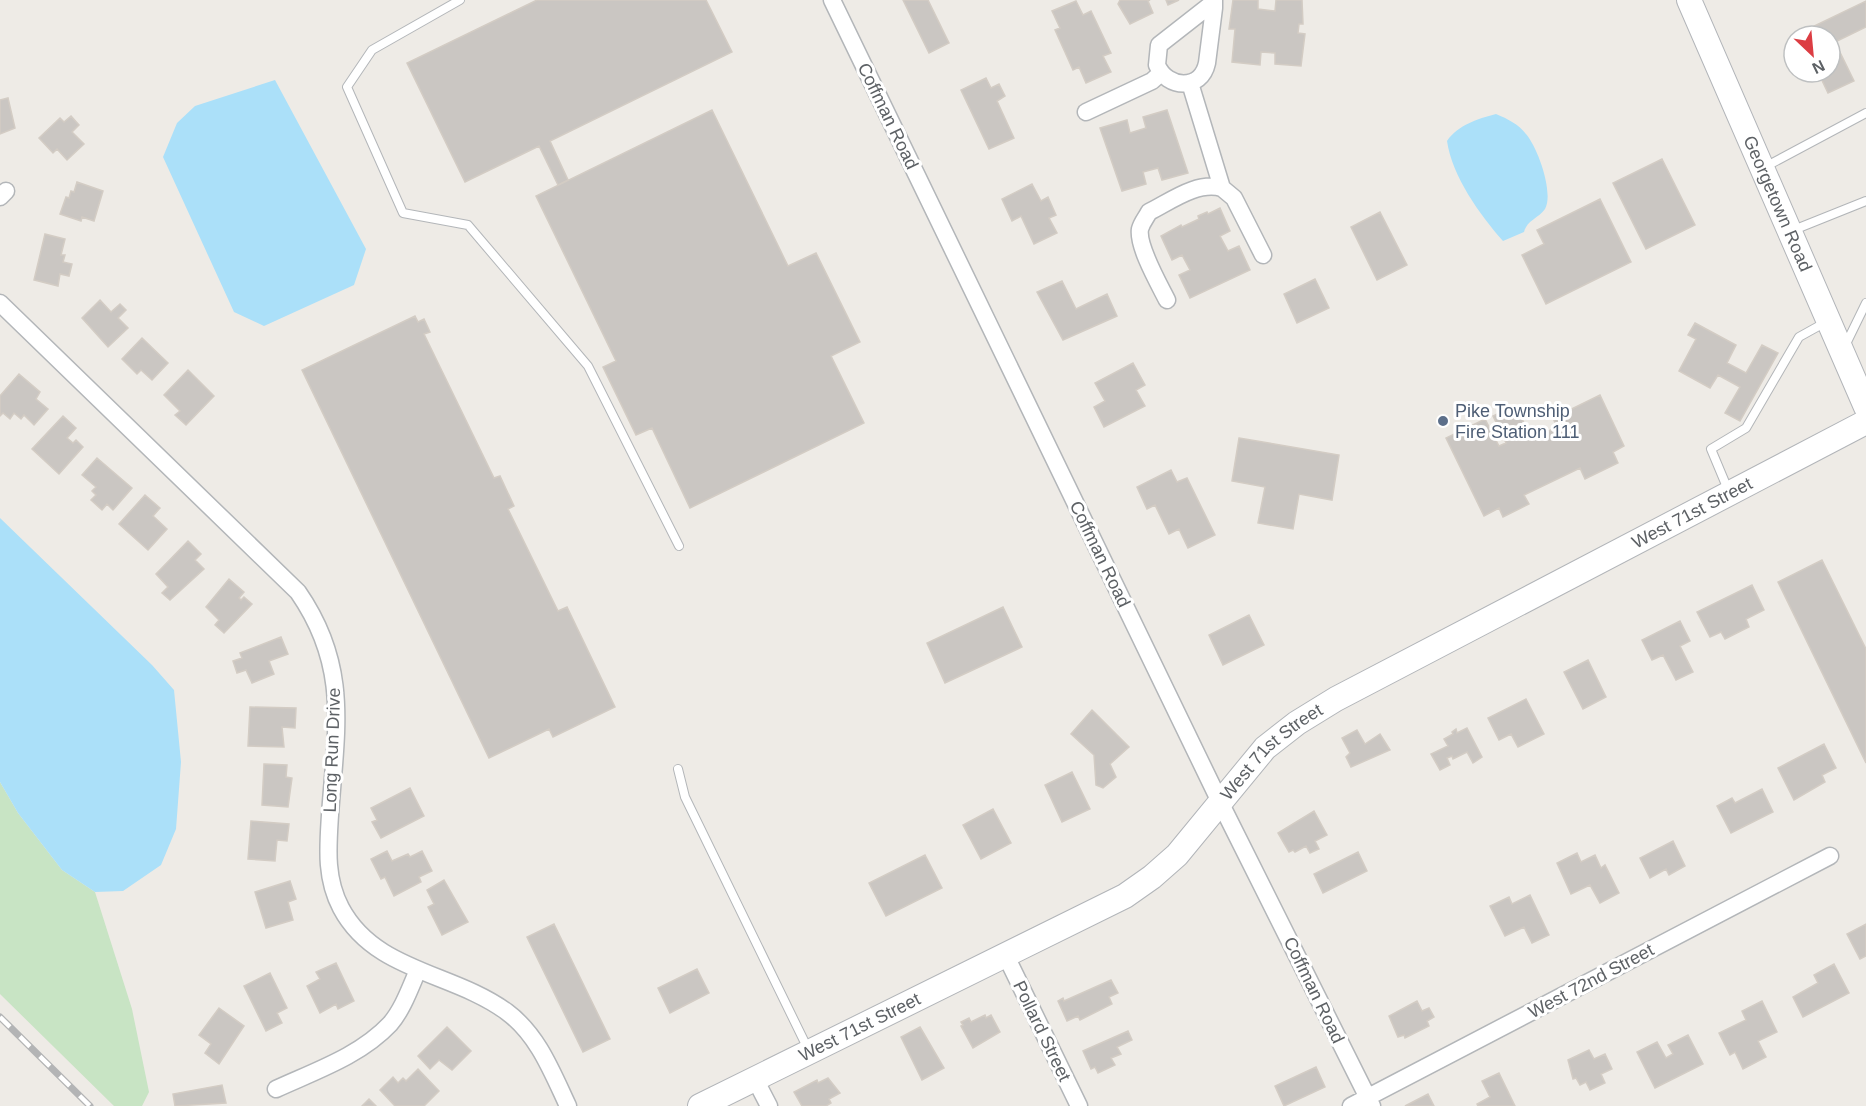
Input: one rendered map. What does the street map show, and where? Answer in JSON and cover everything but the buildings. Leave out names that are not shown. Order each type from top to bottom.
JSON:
[{"type":"main road","name":"Georgetown Road","points":[[1689,0],[1866,408]]},
{"type":"main road","name":"West 71st Street","points":[[700,1106],[1110,905],[1152,877],[1178,855],[1272,741],[1322,707],[1866,422]]},
{"type":"street","name":"Coffman Road","points":[[832,0],[1220,802],[1370,1102]]},
{"type":"street","points":[[1214,1],[1206,68],[1190,83],[1173,83],[1161,73],[1156,57],[1160,45],[1214,1]]},
{"type":"street","points":[[1086,112],[1152,81],[1161,73]]},
{"type":"street","points":[[1190,83],[1222,188]]},
{"type":"street","points":[[1167,300],[1142,245],[1140,230],[1149,212],[1195,189],[1205,185],[1222,188],[1234,198],[1263,255]]},
{"type":"street","name":"Long Run Drive","points":[[0,303],[281,573],[311,612],[326,642],[336,683],[337,716],[327,852],[334,893],[349,922],[372,946],[418,970],[492,1003],[520,1024],[541,1051],[568,1106]]},
{"type":"street","name":"West 72nd Street","points":[[1351,1106],[1370,1102],[1830,856]]},
{"type":"street","name":"Pollard Street","points":[[1006,956],[1079,1106]]},
{"type":"street","points":[[276,1089],[357,1051],[371,1041],[395,1017],[418,970]]},
{"type":"street","points":[[755,1079],[769,1106]]},
{"type":"lane","points":[[460,0],[372,50],[346,87],[404,213],[468,225],[588,366],[679,546]]},
{"type":"lane","points":[[1763,168],[1866,114]]},
{"type":"lane","points":[[1790,231],[1866,201]]},
{"type":"lane","points":[[1843,351],[1866,303]]},
{"type":"lane","points":[[1729,493],[1711,449],[1746,428],[1799,337],[1829,320]]},
{"type":"lane","points":[[678,769],[685,797],[809,1052]]},
{"type":"green space","points":[[0,782],[18,813],[62,870],[95,892],[132,1009],[149,1092],[142,1106],[114,1106],[0,994]]},
{"type":"water","points":[[275,80],[366,249],[354,285],[264,326],[234,312],[163,157],[177,123],[195,106]]},
{"type":"water","points":[[1496,114],[1523,130],[1531,141],[1540,160],[1548,192],[1545,209],[1524,232],[1503,241],[1468,194],[1455,168],[1447,141],[1462,127]]},
{"type":"water","points":[[0,518],[152,665],[174,690],[181,762],[176,829],[161,865],[123,891],[95,892],[62,870],[18,813],[0,782]]},
{"type":"railway","points":[[0,1017],[90,1106]]},
{"type":"place","name":"Pike Township Fire Station 111","points":[[1443,421]]}]
